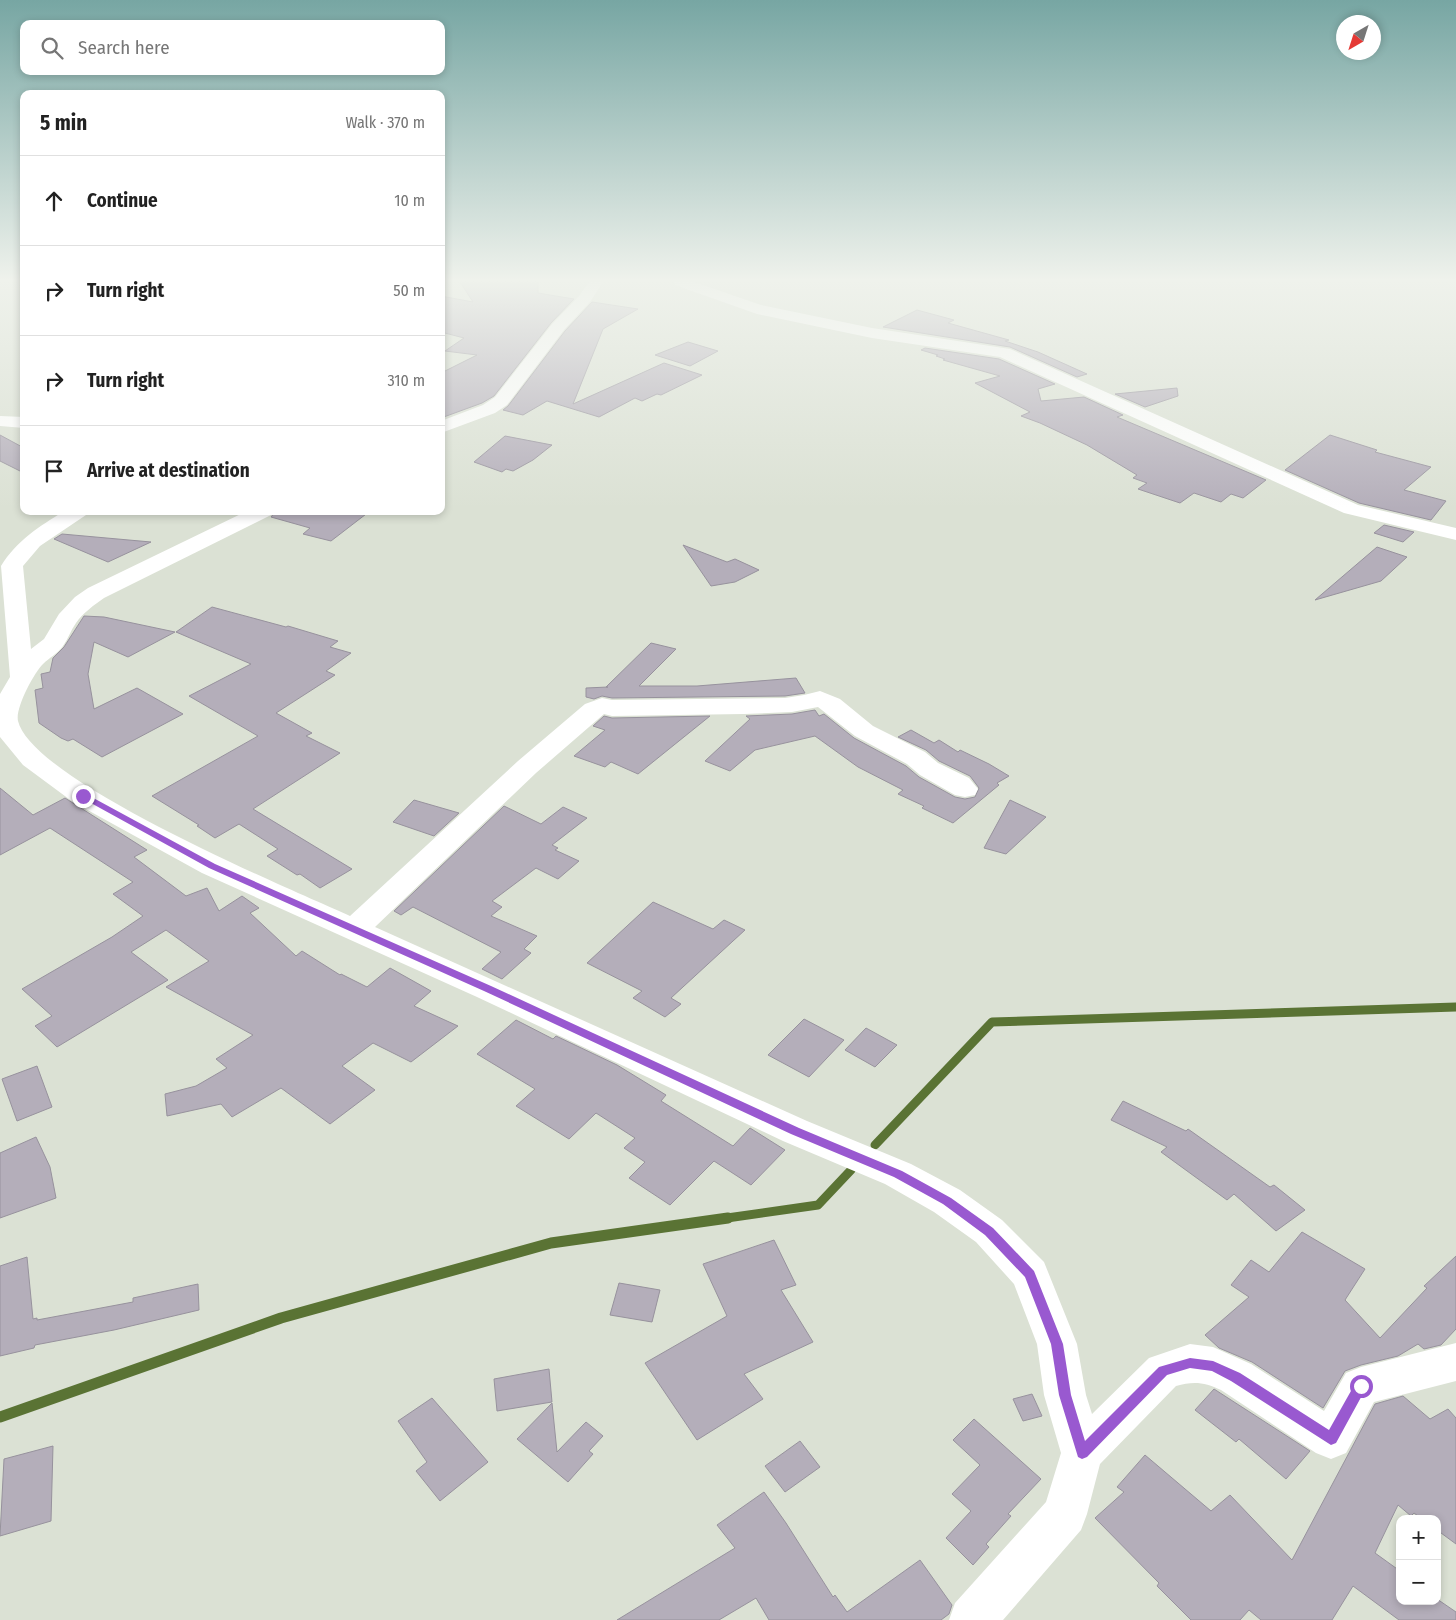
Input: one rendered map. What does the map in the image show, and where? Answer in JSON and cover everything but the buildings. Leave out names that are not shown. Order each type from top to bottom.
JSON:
[{"type":"street","points":[[445,426],[490,409],[501,401],[534,358]]},
{"type":"street","points":[[1014,358],[1351,509],[1456,534]]},
{"type":"street","points":[[0,421],[20,423]]},
{"type":"street","points":[[22,676],[12,566],[18,554],[32,542],[73,515]]},
{"type":"street","points":[[256,515],[96,592],[83,602],[67,619],[53,643],[32,661],[10,698],[5,720],[11,734],[32,759],[83,796],[212,866],[488,989],[795,1131],[898,1174],[947,1201],[982,1226],[1030,1274],[1057,1344],[1065,1395],[1082,1453]]},
{"type":"street","points":[[353,930],[527,767],[594,709],[602,706],[709,710],[787,705],[813,702],[820,698],[832,704],[864,731],[916,758],[929,769],[965,789]]},
{"type":"street","points":[[972,1620],[1065,1514],[1082,1453],[1163,1371],[1190,1363],[1213,1366],[1236,1377],[1331,1439],[1361,1386],[1456,1362]]},
{"type":"waterway","points":[[875,1145],[992,1022],[1456,1007]]},
{"type":"waterway","points":[[720,1219],[818,1205],[851,1170]]},
{"type":"waterway","points":[[0,1417],[281,1318],[551,1243],[728,1218]]},
{"type":"route","points":[[83,796],[212,866],[488,989],[795,1131],[898,1174],[947,1201],[989,1232],[1030,1274],[1057,1344],[1065,1395],[1082,1453],[1163,1371],[1190,1363],[1213,1366],[1236,1377],[1331,1439],[1361,1386]]}]
